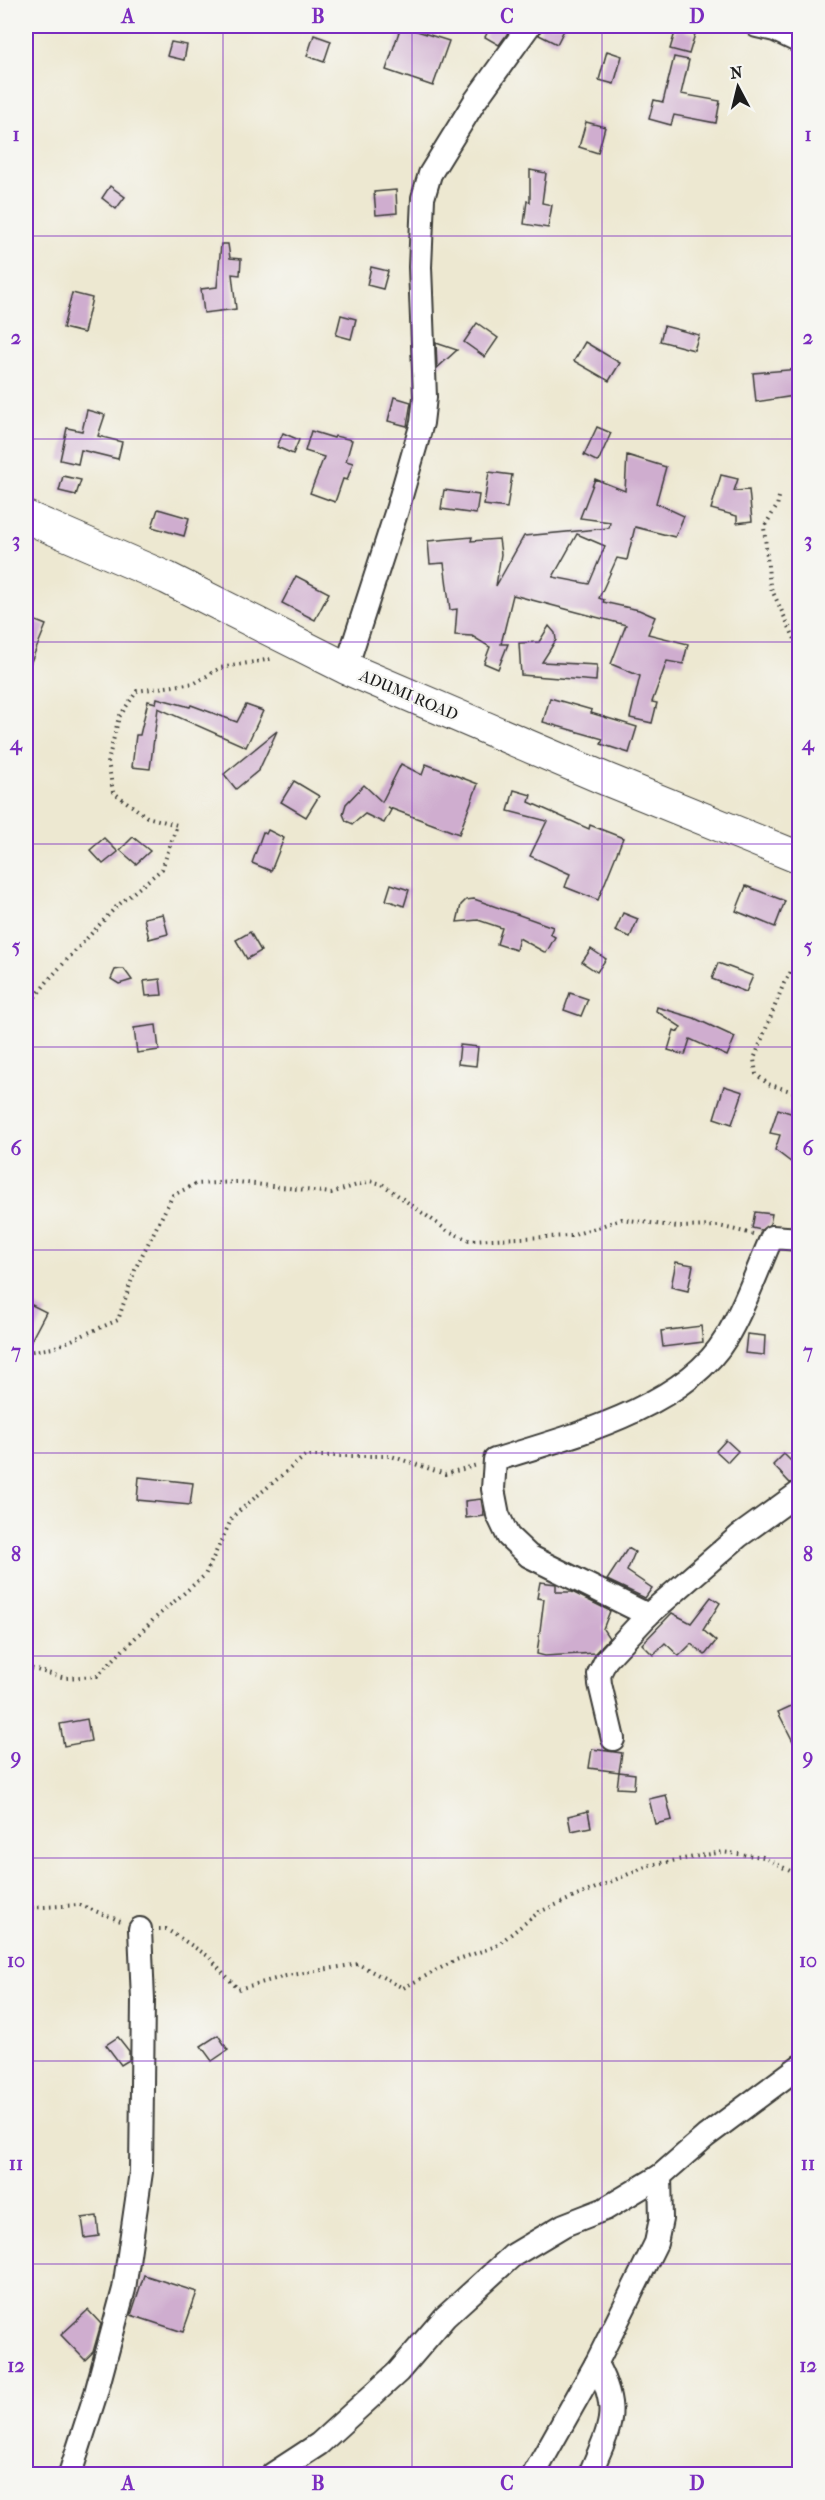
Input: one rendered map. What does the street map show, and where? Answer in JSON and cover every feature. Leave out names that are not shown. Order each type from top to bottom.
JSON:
[{"type":"main road","name":"ADUMI ROAD","points":[[26,517],[167,578],[346,668],[603,778],[800,858]]},
{"type":"street","points":[[346,668],[397,510],[422,423],[425,397],[420,267],[426,190],[430,174],[475,102],[529,26]]},
{"type":"street","points":[[757,26],[775,30],[800,42]]},
{"type":"street","points":[[648,1615],[529,1557],[508,1536],[498,1515],[493,1489],[495,1460],[592,1429],[629,1414],[682,1383],[708,1362],[726,1339],[772,1237],[800,1239]]},
{"type":"street","points":[[613,1739],[600,1684],[600,1674],[606,1660],[648,1615],[738,1536],[800,1492]]},
{"type":"street","points":[[70,2475],[96,2393],[124,2289],[141,2172],[143,2000],[140,1929]]},
{"type":"street","points":[[273,2475],[319,2444],[390,2380],[445,2317],[513,2256],[564,2225],[605,2208],[660,2176],[705,2136],[800,2066]]},
{"type":"street","points":[[534,2475],[596,2364],[656,2243],[661,2219],[660,2176]]},
{"type":"street","points":[[590,2475],[608,2430],[611,2408],[608,2386],[596,2364]]},
{"type":"path","points":[[779,497],[777,506],[764,527],[770,586],[800,650]]},
{"type":"path","points":[[26,1004],[31,1002],[116,907],[162,869],[177,825],[147,817],[113,792],[108,761],[119,717],[137,691],[195,683],[220,669],[313,652]]},
{"type":"path","points":[[800,957],[784,983],[754,1059],[756,1074],[768,1084],[800,1094]]},
{"type":"path","points":[[26,1352],[53,1348],[118,1320],[136,1267],[173,1195],[196,1184],[238,1182],[331,1193],[370,1181],[382,1184],[448,1230],[469,1240],[572,1236],[622,1219],[678,1227],[718,1226],[772,1237]]},
{"type":"path","points":[[26,1667],[65,1678],[97,1676],[154,1619],[205,1575],[233,1516],[305,1456],[392,1456],[445,1474],[495,1460]]},
{"type":"path","points":[[26,1908],[80,1905],[140,1929],[166,1929],[208,1956],[238,1989],[286,1976],[358,1964],[403,1988],[456,1960],[496,1947],[539,1912],[650,1865],[722,1852],[763,1857],[792,1872],[800,1869]]},
{"type":"building","points":[[401,26],[449,41],[433,86],[386,70]]},
{"type":"building","points":[[491,26],[513,26],[499,45],[485,37]]},
{"type":"building","points":[[542,26],[566,26],[557,44],[539,35]]},
{"type":"building","points":[[676,29],[695,34],[689,54],[670,49]]},
{"type":"building","points":[[314,35],[331,41],[324,62],[307,56]]},
{"type":"building","points":[[171,42],[187,45],[184,60],[167,56]]},
{"type":"building","points":[[607,51],[622,56],[614,84],[599,80]]},
{"type":"building","points":[[674,57],[689,60],[681,94],[720,101],[716,123],[674,115],[671,125],[649,119],[654,100],[663,102]]},
{"type":"building","points":[[586,122],[605,127],[598,153],[579,147]]},
{"type":"building","points":[[530,170],[546,173],[542,203],[552,205],[548,228],[524,224],[527,201],[530,202]]},
{"type":"building","points":[[110,186],[125,197],[116,209],[102,198]]},
{"type":"building","points":[[396,190],[397,213],[376,215],[374,192]]},
{"type":"building","points":[[221,244],[228,244],[230,258],[241,259],[240,275],[232,274],[236,309],[204,313],[201,289],[217,287]]},
{"type":"building","points":[[371,267],[388,271],[383,289],[367,285]]},
{"type":"building","points":[[72,293],[92,298],[84,333],[63,328]]},
{"type":"building","points":[[341,315],[356,319],[351,339],[336,335]]},
{"type":"building","points":[[477,323],[498,338],[485,357],[464,342]]},
{"type":"building","points":[[664,326],[699,335],[694,350],[660,341]]},
{"type":"building","points":[[585,342],[620,363],[609,381],[574,361]]},
{"type":"building","points":[[436,343],[457,350],[437,368]]},
{"type":"building","points":[[800,369],[800,395],[756,402],[753,373]]},
{"type":"building","points":[[394,397],[411,402],[407,426],[388,421]]},
{"type":"building","points":[[87,410],[105,415],[98,436],[122,442],[118,459],[81,450],[78,464],[60,460],[67,428],[82,431]]},
{"type":"building","points":[[597,427],[611,433],[598,462],[584,455]]},
{"type":"building","points":[[311,431],[334,438],[335,436],[352,440],[346,461],[353,463],[347,480],[343,479],[335,502],[310,493],[324,457],[305,451]]},
{"type":"building","points":[[283,433],[299,440],[293,454],[277,447]]},
{"type":"building","points":[[627,455],[666,467],[656,503],[684,516],[675,537],[635,527],[627,560],[617,558],[599,598],[604,600],[603,602],[639,610],[655,617],[648,634],[688,644],[683,664],[667,661],[652,702],[657,703],[652,723],[630,718],[640,676],[611,664],[626,625],[513,595],[501,644],[508,644],[498,669],[484,663],[490,647],[472,636],[455,635],[457,609],[450,610],[444,563],[430,564],[428,541],[472,537],[471,541],[499,539],[501,554],[496,586],[524,536],[609,528],[610,522],[580,518],[595,479],[625,491]],"holes":[[[577,534],[605,546],[589,584],[553,577]]]},
{"type":"building","points":[[489,472],[512,475],[507,508],[484,505]]},
{"type":"building","points":[[721,475],[738,479],[734,491],[749,490],[752,521],[737,523],[737,516],[711,509]]},
{"type":"building","points":[[63,476],[81,480],[76,495],[59,491]]},
{"type":"building","points":[[444,490],[479,495],[476,514],[441,509]]},
{"type":"building","points":[[158,509],[189,518],[184,536],[152,527]]},
{"type":"building","points":[[296,576],[329,593],[315,620],[282,603]]},
{"type":"building","points":[[26,617],[46,625],[26,674]]},
{"type":"building","points":[[549,626],[555,633],[556,640],[542,662],[597,665],[596,681],[521,675],[519,643],[539,642]]},
{"type":"building","points":[[157,698],[190,707],[191,705],[237,722],[246,705],[263,711],[246,747],[158,708],[150,769],[132,767],[136,735],[140,735],[148,701],[156,703]]},
{"type":"building","points":[[550,698],[592,710],[591,713],[637,727],[629,753],[601,744],[603,739],[543,722]]},
{"type":"building","points":[[277,731],[259,770],[236,789],[224,774]]},
{"type":"building","points":[[401,764],[422,775],[426,764],[478,784],[459,834],[387,807],[391,810],[384,823],[365,814],[353,824],[346,821],[343,814],[346,804],[364,785],[382,802]]},
{"type":"building","points":[[294,781],[319,796],[306,817],[281,802]]},
{"type":"building","points":[[514,790],[531,795],[529,802],[589,829],[590,825],[623,838],[598,900],[565,887],[570,874],[530,856],[547,821],[508,811]]},
{"type":"building","points":[[268,830],[284,838],[271,871],[252,863],[263,832],[266,834]]},
{"type":"building","points":[[133,837],[150,851],[136,864],[120,850]]},
{"type":"building","points":[[104,838],[118,852],[103,864],[90,850]]},
{"type":"building","points":[[391,884],[409,890],[404,906],[386,900]]},
{"type":"building","points":[[746,886],[785,901],[775,927],[736,911]]},
{"type":"building","points":[[474,899],[553,927],[550,934],[555,937],[546,953],[519,938],[516,950],[497,944],[502,928],[478,920],[457,922],[461,905],[466,900]]},
{"type":"building","points":[[623,913],[638,919],[630,937],[615,931]]},
{"type":"building","points":[[163,914],[168,934],[149,939],[144,918]]},
{"type":"building","points":[[250,932],[261,951],[247,959],[236,940]]},
{"type":"building","points":[[591,949],[606,959],[597,972],[582,962]]},
{"type":"building","points":[[718,963],[753,976],[746,992],[712,979]]},
{"type":"building","points":[[124,969],[132,980],[119,984],[111,979],[115,970]]},
{"type":"building","points":[[160,979],[162,995],[146,996],[144,981]]},
{"type":"building","points":[[570,993],[588,999],[581,1016],[564,1010]]},
{"type":"building","points":[[657,1007],[694,1018],[735,1037],[727,1056],[690,1039],[685,1055],[668,1050],[674,1030],[678,1032],[681,1027],[656,1011]]},
{"type":"building","points":[[156,1025],[159,1050],[137,1053],[134,1028]]},
{"type":"building","points":[[460,1045],[478,1047],[476,1066],[458,1064]]},
{"type":"building","points":[[724,1086],[743,1092],[732,1124],[714,1118]]},
{"type":"building","points":[[778,1109],[800,1116],[800,1169],[775,1150],[780,1135],[770,1133]]},
{"type":"building","points":[[755,1212],[772,1214],[770,1224],[761,1230],[752,1228]]},
{"type":"building","points":[[676,1262],[693,1265],[688,1291],[671,1287]]},
{"type":"building","points":[[26,1302],[46,1312],[26,1350]]},
{"type":"building","points":[[701,1326],[703,1342],[663,1347],[661,1331]]},
{"type":"building","points":[[747,1334],[765,1336],[764,1355],[745,1353]]},
{"type":"building","points":[[726,1440],[738,1451],[728,1462],[716,1451]]},
{"type":"building","points":[[784,1454],[800,1470],[800,1479],[790,1483],[773,1465]]},
{"type":"building","points":[[139,1477],[193,1483],[190,1505],[137,1500]]},
{"type":"building","points":[[481,1499],[484,1516],[466,1518],[465,1501]]},
{"type":"building","points":[[628,1548],[635,1552],[627,1571],[652,1588],[645,1598],[607,1580]]},
{"type":"building","points":[[540,1582],[556,1584],[556,1592],[572,1592],[610,1611],[603,1629],[609,1638],[595,1653],[545,1656],[537,1654],[544,1599],[537,1598]]},
{"type":"building","points":[[711,1597],[720,1603],[703,1630],[716,1641],[705,1655],[691,1644],[679,1656],[665,1643],[653,1655],[642,1644],[672,1613],[691,1623]]},
{"type":"building","points":[[800,1702],[800,1755],[778,1712]]},
{"type":"building","points":[[87,1719],[91,1741],[64,1746],[60,1724]]},
{"type":"building","points":[[592,1749],[622,1753],[619,1772],[589,1768]]},
{"type":"building","points":[[619,1772],[635,1774],[634,1789],[617,1788]]},
{"type":"building","points":[[666,1795],[672,1820],[655,1824],[649,1799]]},
{"type":"building","points":[[588,1811],[591,1827],[571,1831],[568,1816]]},
{"type":"building","points":[[218,2035],[228,2050],[212,2061],[201,2046]]},
{"type":"building","points":[[118,2037],[129,2051],[129,2060],[121,2065],[106,2045]]},
{"type":"building","points":[[97,2216],[99,2236],[85,2238],[82,2218]]},
{"type":"building","points":[[144,2275],[197,2292],[183,2332],[131,2315]]},
{"type":"building","points":[[88,2310],[101,2324],[93,2352],[85,2360],[61,2335]]}]
